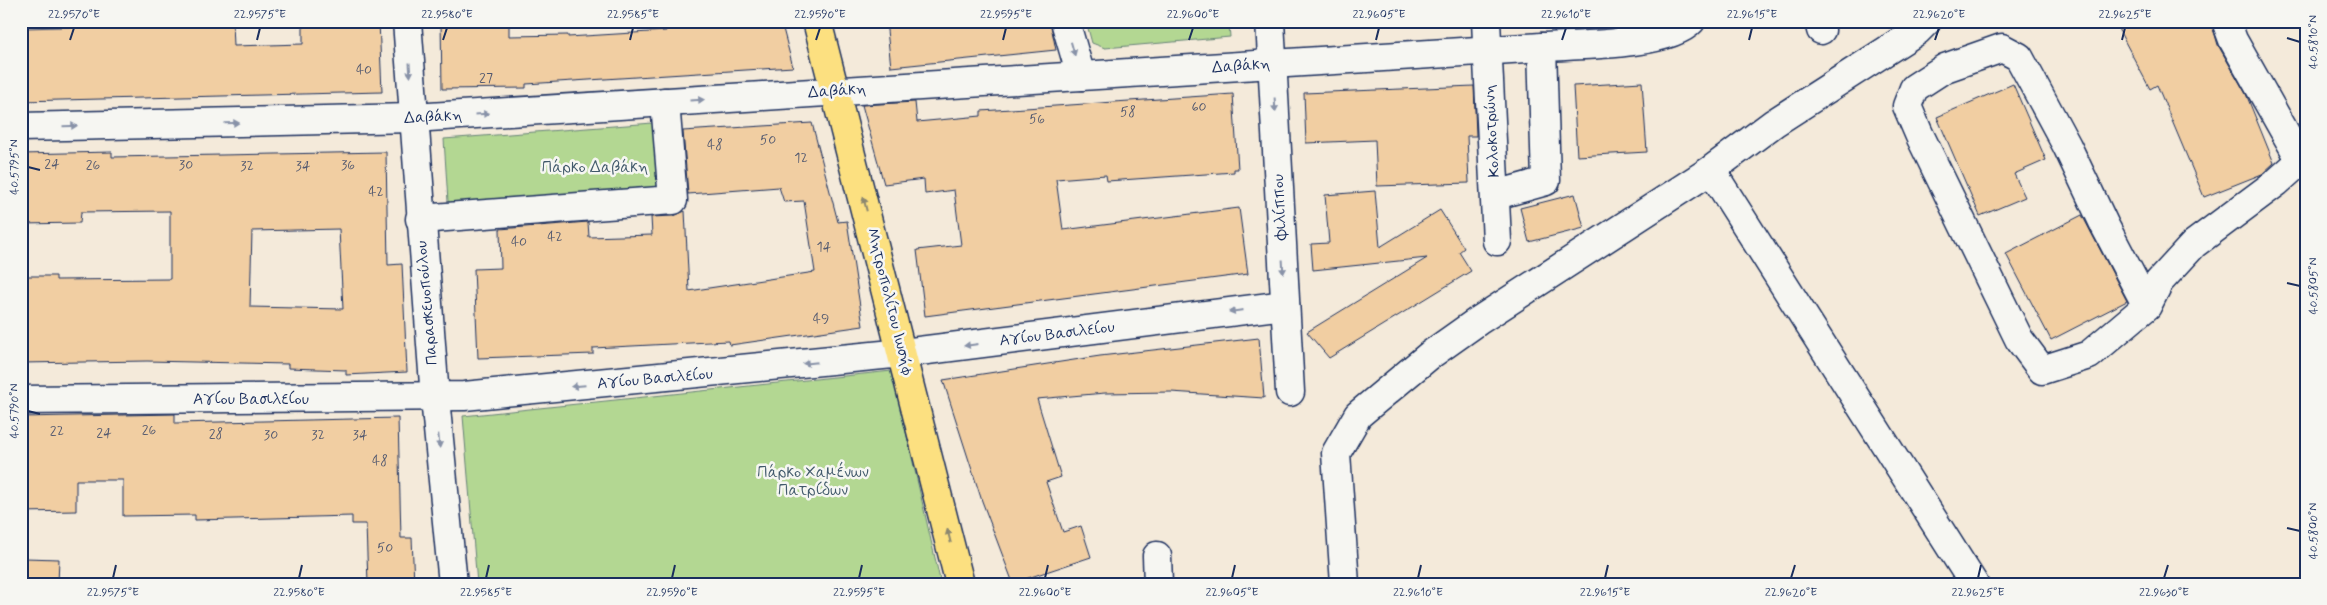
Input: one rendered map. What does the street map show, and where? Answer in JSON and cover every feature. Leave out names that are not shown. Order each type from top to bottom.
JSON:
[{"type":"main road","name":"Μητροπολίτου Ιωσήφ","points":[[817,21],[903,353],[960,584]]},
{"type":"street","name":"Παρασκευοπούλου","points":[[407,21],[420,218],[435,398],[454,584]]},
{"type":"street","points":[[1065,21],[1081,76]]},
{"type":"street","name":"Φιλίππου","points":[[1270,21],[1290,392]]},
{"type":"street","name":"Κολοκοτρώνη","points":[[1486,21],[1497,241]]},
{"type":"street","name":"Δαβάκη","points":[[21,127],[413,118],[836,92],[1652,39],[1675,32],[1691,21]]},
{"type":"street","points":[[1345,584],[1336,453],[1358,415],[1430,355],[1478,321],[1711,170],[1774,123],[1917,31],[1927,21]]},
{"type":"street","points":[[2147,306],[2104,226],[2067,146],[2019,57],[2002,48],[1945,68],[1914,88],[1907,106],[1922,142],[2019,339],[2042,370],[2089,355],[2147,306],[2158,282],[2194,244],[2277,182],[2303,158],[2233,40],[2226,21]]},
{"type":"street","points":[[1496,196],[1546,181],[1542,47]]},
{"type":"street","points":[[420,218],[672,200],[665,102]]},
{"type":"street","points":[[1711,170],[1974,584]]},
{"type":"street","name":"Αγίου Βασιλείου","points":[[21,400],[435,398],[680,377],[903,353],[1285,305]]},
{"type":"street","points":[[1157,556],[1158,584]]},
{"type":"green space","points":[[1086,21],[1209,21],[1229,24],[1230,37],[1105,48],[1092,43]]},
{"type":"green space","name":"Πάρκο Δαβάκη","points":[[666,122],[673,200],[449,217],[444,139]]},
{"type":"green space","name":"Πάρκο Χαμένων Πατρίδων","points":[[892,371],[941,584],[477,584],[463,416]]},
{"type":"building","points":[[303,21],[379,21],[382,92],[21,101],[21,28],[233,23],[234,46],[303,44]]},
{"type":"building","points":[[441,21],[509,21],[509,36],[568,35],[568,37],[666,31],[666,27],[701,25],[701,21],[781,21],[793,67],[526,84],[526,88],[442,89]]},
{"type":"building","points":[[886,21],[1050,21],[1056,50],[891,67]]},
{"type":"building","points":[[2114,21],[2211,21],[2218,45],[2246,94],[2274,163],[2262,174],[2204,197],[2157,85],[2150,89]]},
{"type":"building","points":[[1642,82],[1647,152],[1577,156],[1573,86]]},
{"type":"building","points":[[2013,84],[2046,160],[2014,174],[2025,197],[1980,216],[1937,117]]},
{"type":"building","points":[[1474,86],[1476,136],[1467,136],[1469,183],[1377,186],[1375,140],[1306,143],[1304,93]]},
{"type":"building","points":[[1233,94],[1238,169],[1234,169],[1234,172],[1107,181],[1106,175],[1056,179],[1063,230],[1239,208],[1248,274],[925,316],[917,250],[961,245],[954,190],[925,194],[924,179],[884,184],[862,105],[915,102],[917,122],[981,116],[981,111]]},
{"type":"building","points":[[812,123],[838,222],[847,221],[863,326],[730,345],[729,341],[593,348],[593,354],[478,358],[474,269],[501,268],[500,229],[588,222],[589,237],[652,235],[651,217],[674,216],[685,211],[689,291],[815,272],[804,201],[784,202],[779,187],[688,194],[683,131]]},
{"type":"building","points":[[112,152],[112,157],[386,152],[388,265],[402,264],[407,372],[346,375],[346,370],[288,368],[288,364],[147,361],[21,363],[21,276],[56,276],[56,280],[170,279],[170,211],[81,212],[80,223],[21,224],[21,154]],"holes":[[[339,229],[343,309],[250,307],[252,231]]]},
{"type":"building","points":[[1375,191],[1380,247],[1440,210],[1464,248],[1459,252],[1471,271],[1329,358],[1307,332],[1427,258],[1313,270],[1311,244],[1329,243],[1325,195]]},
{"type":"building","points":[[1575,194],[1584,228],[1529,242],[1520,208]]},
{"type":"building","points":[[2082,215],[2127,301],[2051,340],[2006,254]]},
{"type":"building","points":[[1259,338],[1264,398],[1171,392],[1105,393],[1037,399],[1061,477],[1046,482],[1063,532],[1081,526],[1091,557],[1013,583],[982,501],[943,380],[1100,356]]},
{"type":"building","points":[[175,414],[175,423],[398,418],[401,538],[412,538],[414,584],[368,584],[366,524],[352,524],[352,516],[195,520],[195,515],[123,516],[123,480],[76,480],[76,511],[21,512],[21,417]]},
{"type":"building","points":[[25,558],[59,559],[58,584],[24,584]]}]
